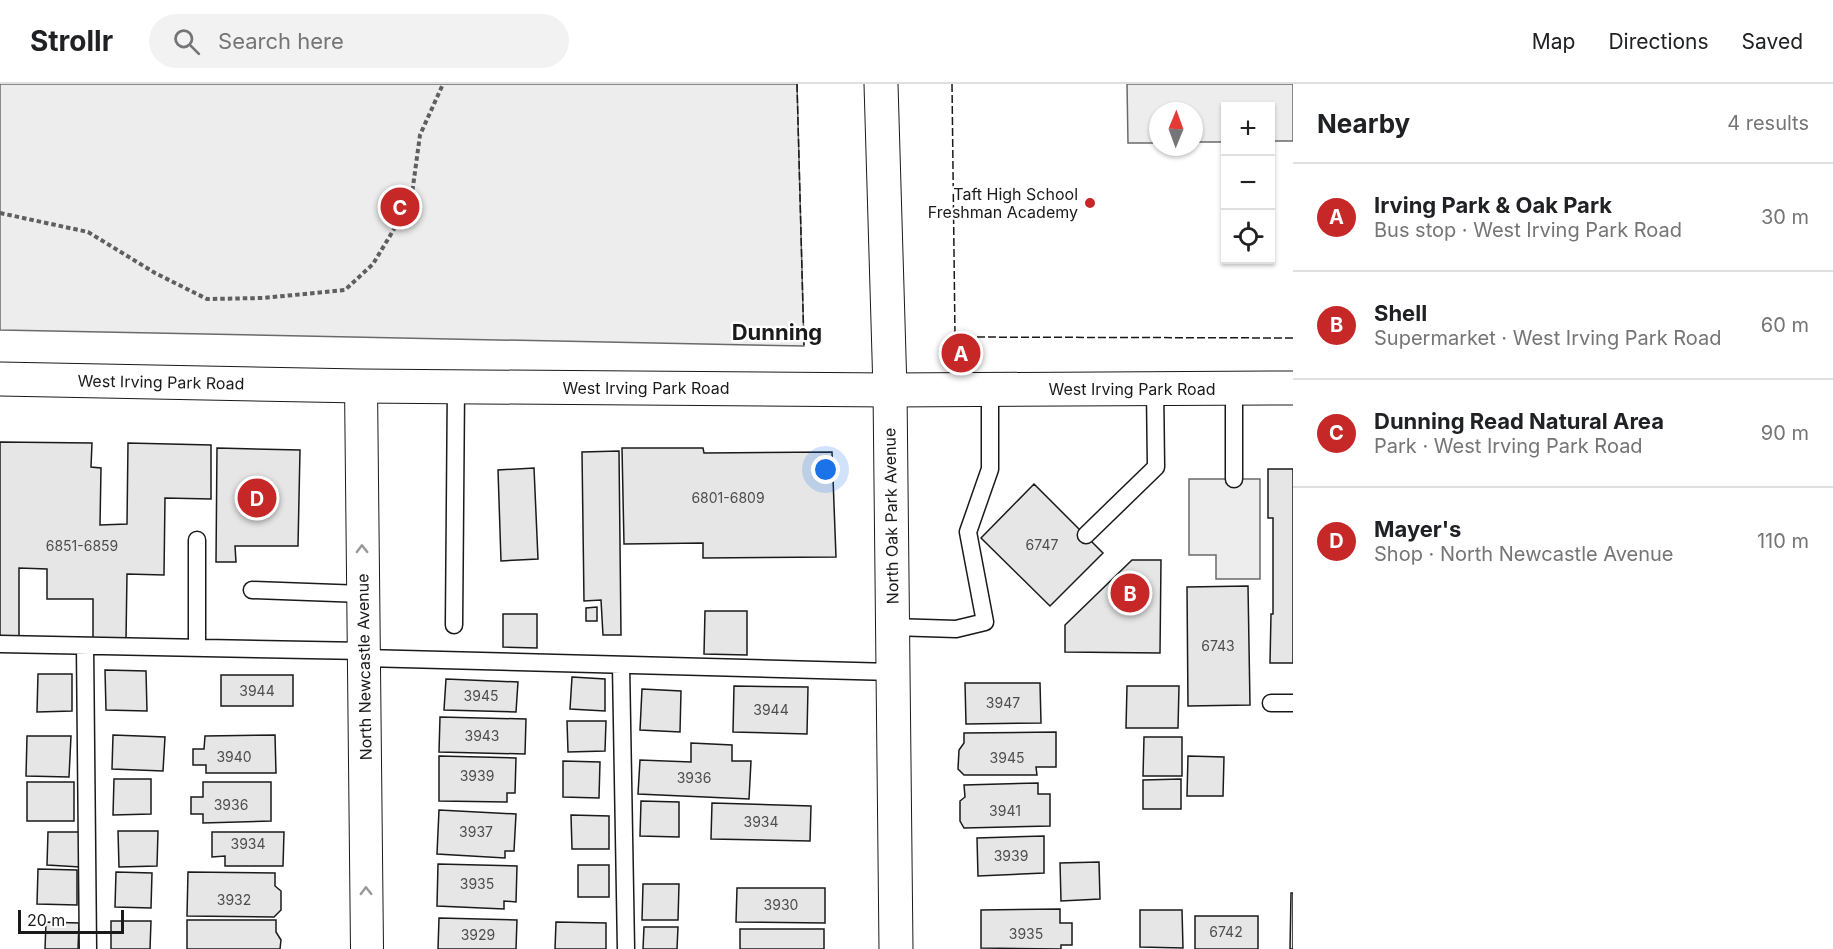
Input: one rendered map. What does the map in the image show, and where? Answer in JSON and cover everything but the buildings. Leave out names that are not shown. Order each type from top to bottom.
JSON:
[{"type":"main road","name":"North Oak Park Avenue","points":[[881,84],[890,390],[896,949]]},
{"type":"main road","name":"West Irving Park Road","points":[[0,379],[361,386],[890,390],[1293,388]]},
{"type":"street","name":"North Newcastle Avenue","points":[[361,386],[367,949]]},
{"type":"lane","points":[[454,625],[456,386]]},
{"type":"lane","points":[[1086,535],[1156,467],[1155,388]]},
{"type":"lane","points":[[1234,388],[1234,478]]},
{"type":"lane","points":[[892,627],[956,629],[986,622],[968,532],[990,469],[990,389]]},
{"type":"lane","points":[[197,540],[197,648]]},
{"type":"lane","points":[[252,590],[363,594]]},
{"type":"lane","points":[[0,644],[197,648],[621,665],[892,672]]},
{"type":"lane","points":[[85,646],[88,949]]},
{"type":"lane","points":[[621,665],[626,949]]},
{"type":"lane","points":[[1271,703],[1293,703]]},
{"type":"path","points":[[0,213],[88,232],[155,273],[207,299],[263,298],[345,290],[373,264],[411,201],[420,135],[443,84]]},
{"type":"shaded area","points":[[0,84],[797,84],[804,346],[0,330]]},
{"type":"shaded area","points":[[1127,84],[1293,84],[1293,141],[1275,141],[1275,102],[1221,102],[1221,142],[1203,142],[1203,102],[1149,102],[1149,143],[1128,143]]},
{"type":"shaded area","points":[[1189,479],[1260,479],[1260,579],[1216,579],[1216,555],[1189,555]]},
{"type":"fence","points":[[797,84],[804,346]]},
{"type":"fence","points":[[952,84],[955,337],[1293,338]]},
{"type":"place","name":"Taft High School Freshman Academy","points":[[1090,203]]},
{"type":"place","name":"Dunning Read Natural Area","points":[[400,207]]},
{"type":"place","name":"Irving Park & Oak Park","points":[[961,353]]},
{"type":"place","name":"Mayer's","points":[[257,498]]},
{"type":"place","name":"Shell","points":[[1130,593]]},
{"type":"district","name":"Dunning","points":[[777,332]]}]
